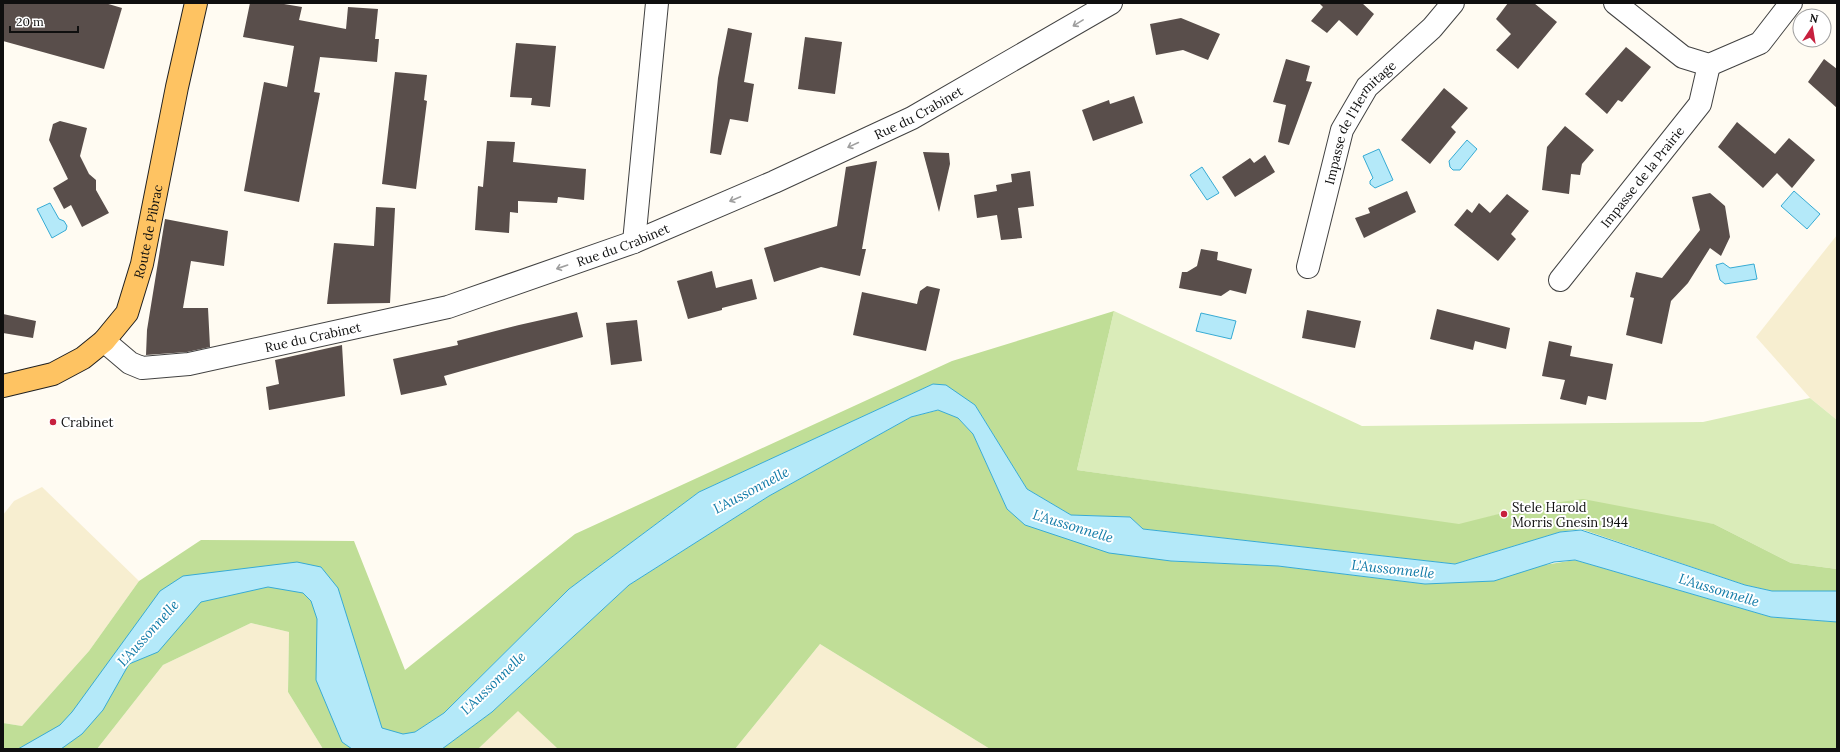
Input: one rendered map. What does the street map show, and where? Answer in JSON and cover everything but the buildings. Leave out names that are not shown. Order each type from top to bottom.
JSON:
[{"type":"main road","name":"Route de Pibrac","points":[[3,386],[53,374],[83,358],[104,341],[127,313],[142,264],[177,87],[196,3]]},
{"type":"street","points":[[634,242],[657,3]]},
{"type":"street","name":"Rue du Crabinet","points":[[104,341],[130,363],[142,368],[189,364],[448,307],[634,242],[774,182],[912,118],[1111,3]]},
{"type":"street","name":"Impasse de l'Hermitage","points":[[1308,267],[1342,130],[1367,87],[1432,28],[1453,3]]},
{"type":"street","points":[[1615,3],[1683,57],[1709,65],[1760,43],[1791,3]]},
{"type":"street","name":"Impasse de la Prairie","points":[[1560,280],[1700,104],[1709,65]]},
{"type":"shaded area","points":[[1837,235],[1837,420],[1810,398],[1756,337]]},
{"type":"shaded area","points":[[42,487],[139,581],[89,651],[22,726],[3,723],[3,515],[14,501]]},
{"type":"shaded area","points":[[251,623],[289,632],[288,692],[323,749],[97,749],[163,665]]},
{"type":"shaded area","points":[[820,644],[990,749],[735,749]]},
{"type":"shaded area","points":[[518,710],[558,749],[478,749]]},
{"type":"green space","points":[[1114,311],[1362,426],[1703,422],[1810,398],[1837,420],[1837,569],[1791,563],[1714,524],[1530,506],[1459,525],[1077,470]]},
{"type":"green space","points":[[1114,311],[1077,470],[1459,524],[1530,506],[1583,499],[1714,524],[1791,563],[1837,569],[1837,591],[1772,591],[1745,585],[1581,529],[1560,532],[1455,564],[1143,529],[1130,517],[1071,515],[1027,489],[975,405],[933,384],[699,492],[569,589],[444,713],[415,732],[413,749],[323,749],[288,692],[289,632],[251,623],[163,665],[97,749],[3,749],[3,723],[22,726],[89,651],[139,581],[201,540],[354,541],[405,670],[575,534],[952,361]]},
{"type":"green space","points":[[939,410],[958,418],[973,434],[1007,509],[1171,561],[1278,566],[1425,584],[1575,560],[1771,617],[1837,622],[1837,749],[990,749],[820,644],[735,749],[558,749],[518,711],[478,749],[442,749],[492,712],[629,585],[769,496],[911,417]]},
{"type":"water","points":[[1467,140],[1477,149],[1460,170],[1453,170],[1450,167],[1449,161]]},
{"type":"water","points":[[1379,149],[1393,180],[1375,188],[1370,184],[1370,181],[1373,178],[1363,156]]},
{"type":"water","points":[[1202,167],[1219,193],[1207,200],[1190,175]]},
{"type":"water","points":[[1794,191],[1820,214],[1807,229],[1781,206]]},
{"type":"water","points":[[50,203],[59,219],[64,221],[67,226],[66,230],[52,238],[37,209]]},
{"type":"water","points":[[1723,263],[1730,268],[1754,264],[1757,279],[1725,284],[1720,280],[1716,265]]},
{"type":"water","points":[[1201,313],[1236,321],[1231,339],[1196,331]]},
{"type":"water","name":"L'Aussonnelle","points":[[933,384],[946,385],[975,405],[1027,489],[1071,515],[1130,517],[1143,529],[1455,564],[1560,532],[1581,530],[1745,585],[1772,591],[1837,591],[1837,622],[1771,617],[1575,560],[1554,562],[1494,581],[1425,584],[1278,566],[1171,561],[1109,553],[1025,525],[1007,509],[973,434],[958,418],[938,410],[911,417],[769,496],[629,585],[492,712],[442,749],[352,749],[342,742],[316,680],[317,619],[311,601],[303,593],[268,587],[201,602],[158,652],[129,664],[103,710],[82,734],[61,749],[18,749],[60,725],[72,712],[160,591],[183,576],[297,562],[321,567],[338,588],[382,728],[403,734],[415,732],[444,713],[569,589],[699,492]]},
{"type":"place","name":"Crabinet","points":[[53,422]]},
{"type":"place","name":"Stele Harold Morris Gnesin 1944","points":[[1504,514]]}]
